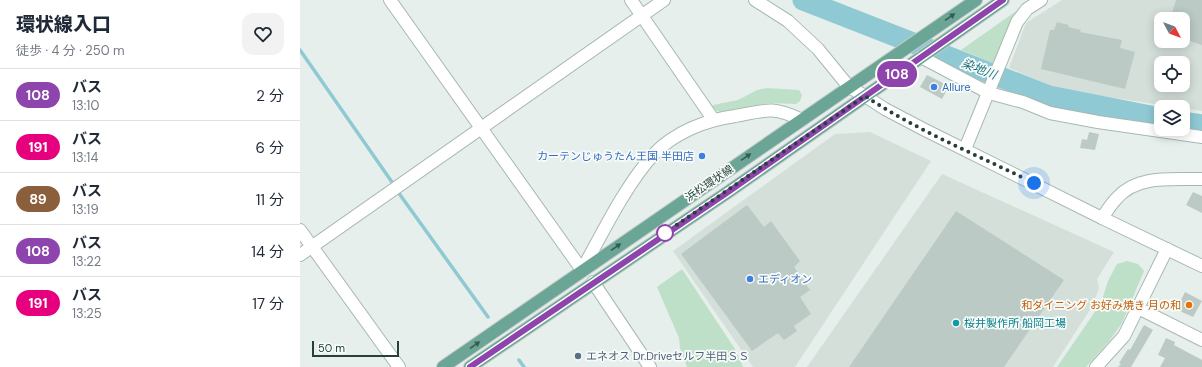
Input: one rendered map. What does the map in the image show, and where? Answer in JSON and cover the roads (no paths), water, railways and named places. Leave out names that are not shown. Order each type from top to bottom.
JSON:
[{"type":"main road","name":"浜松環状線","points":[[443,367],[976,0]]},
{"type":"main road","name":"浜松環状線","points":[[470,367],[1003,0]]},
{"type":"street","points":[[390,0],[582,270],[616,209],[645,165],[655,153],[684,132],[713,119],[774,110],[802,120]]},
{"type":"street","points":[[631,0],[713,119]]},
{"type":"street","points":[[300,256],[664,0]]},
{"type":"street","points":[[755,0],[788,21],[818,49],[849,87],[885,109],[1102,218],[1202,266]]},
{"type":"street","points":[[965,149],[1019,20],[1027,9],[1041,0]]},
{"type":"street","points":[[921,57],[990,89],[1071,118],[1202,137]]},
{"type":"street","points":[[1102,218],[1116,198],[1133,185],[1150,181],[1202,179]]},
{"type":"street","points":[[300,230],[399,367]]},
{"type":"street","points":[[1101,366],[1124,336],[1167,249]]},
{"type":"street","points":[[593,282],[650,367]]},
{"type":"street","points":[[1138,308],[1202,340]]},
{"type":"waterway","name":"染地川","points":[[803,0],[1049,96],[1154,117]]},
{"type":"waterway","points":[[300,50],[394,185]]},
{"type":"waterway","name":"染地川","points":[[1190,123],[1202,125]]},
{"type":"waterway","points":[[398,192],[488,317]]},
{"type":"waterway","points":[[519,360],[524,367]]},
{"type":"place","name":"Allure","points":[[934,87]]},
{"type":"place","name":"カーテンじゅうたん王国 半田店","points":[[702,156]]},
{"type":"place","name":"エディオン","points":[[750,279]]},
{"type":"place","name":"和ダイニング お好み焼き 月の和","points":[[1189,305]]},
{"type":"place","name":"桜井製作所 船岡工場","points":[[956,323]]},
{"type":"place","name":"エネオス Dr.Driveセルフ半田ＳＳ","points":[[578,356]]}]
